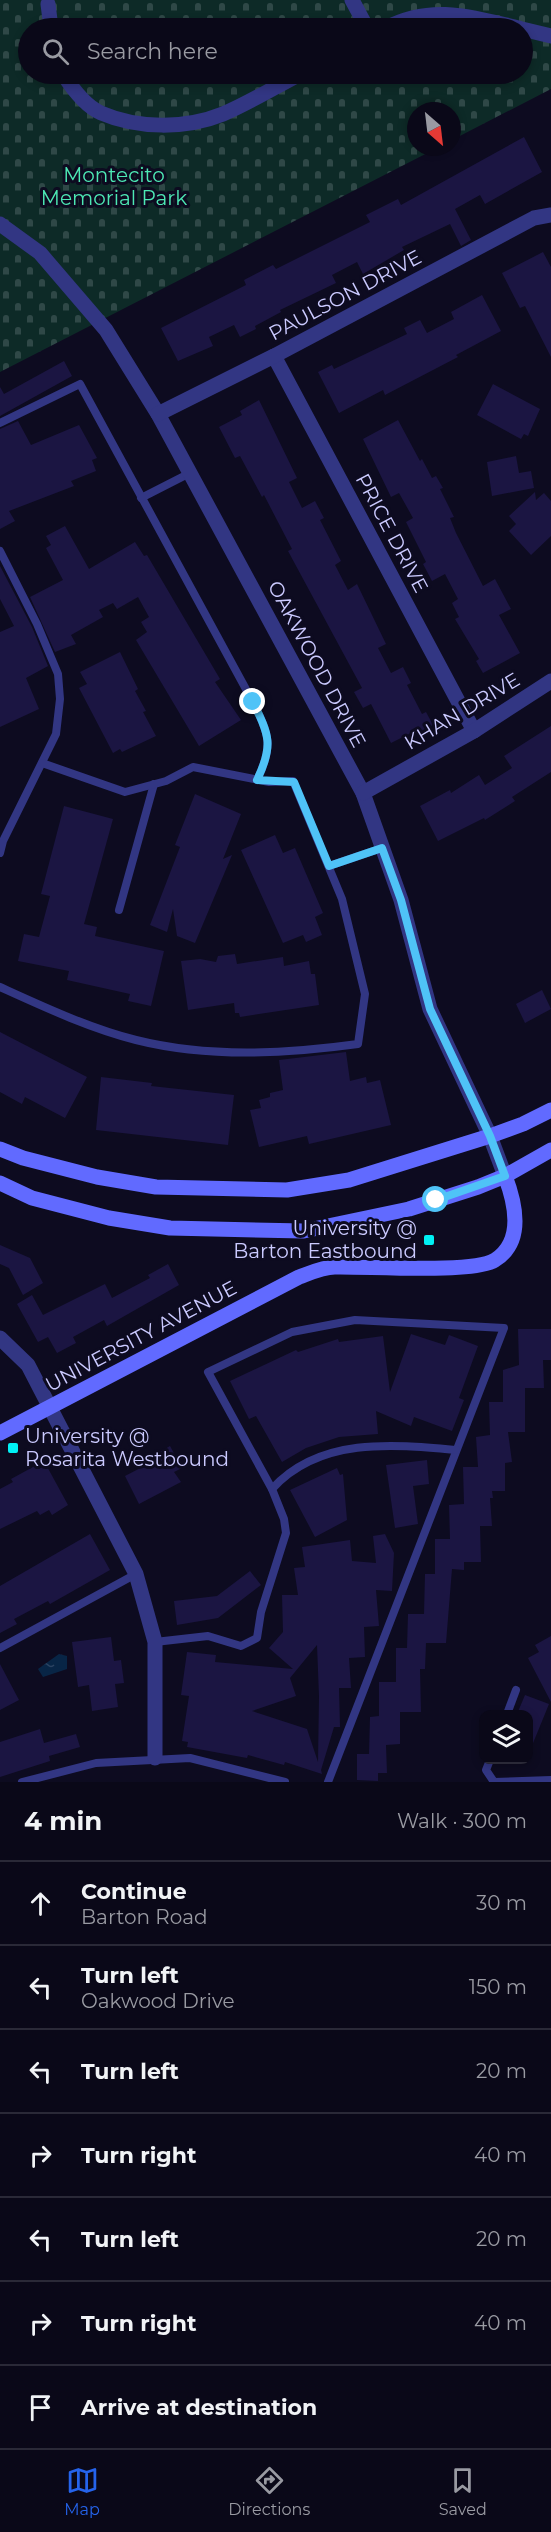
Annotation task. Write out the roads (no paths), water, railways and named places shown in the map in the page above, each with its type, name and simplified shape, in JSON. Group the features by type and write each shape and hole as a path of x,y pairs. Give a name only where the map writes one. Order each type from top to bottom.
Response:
{"main road":[{"path":"0,1149 23,1158 97,1176 156,1186 287,1190 349,1180 490,1136 523,1124 551,1110"},
{"path":"0,1183 32,1198 109,1218 170,1228 304,1231 409,1209 505,1176 551,1150"},
{"name":"UNIVERSITY AVENUE","path":"0,1433 299,1277 332,1267 374,1269 478,1266 495,1260 509,1244 516,1224 512,1193 505,1176"}],"street":[{"path":"352,0 362,18"},
{"path":"48,4 50,18"},
{"path":"408,18 436,6 479,18"},
{"path":"533,32 551,36"},
{"path":"71,84 83,99 100,112 152,125 178,125 222,114 280,84"},
{"name":"PAULSON DRIVE","path":"158,414 274,356 534,218 551,215"},
{"name":"OAKWOOD DRIVE","path":"0,224 40,253 106,330 158,414 363,793 401,900 430,1009 490,1136 505,1176"},
{"name":"PRICE DRIVE","path":"274,356 474,731"},
{"name":"KHAN DRIVE","path":"363,793 474,731 551,681"},
{"path":"0,1338 28,1365 136,1574 155,1642 155,1758"}],"lane":[{"path":"0,423 80,384 253,702 268,734 266,762 257,780"},
{"path":"141,498 190,473"},
{"path":"0,551 37,624 58,674 60,699 56,734 3,841 0,853"},
{"path":"0,987 60,1013 136,1040 208,1051 286,1052 358,1044 365,994 342,899 294,782 257,780 193,767 154,784 125,792 42,763"},
{"path":"119,910 154,784"},
{"path":"329,866 382,848"},
{"path":"155,1642 208,1636 241,1646 257,1638 261,1612 286,1533 284,1519 272,1489 208,1372 292,1332 355,1320 504,1328 328,1782"},
{"path":"272,1489 286,1474 299,1465 318,1456 348,1448 380,1446 456,1450"},
{"path":"0,1648 136,1574"},
{"path":"508,1710 516,1690"},
{"path":"22,1782 96,1763 155,1758 190,1758 285,1782"},
{"path":"488,1764 486,1770 494,1782 551,1780"}],"water":[{"path":"59,1654 67,1656 67,1669 43,1677 38,1669"}],"place":[{"name":"University @ Barton Eastbound","path":"429,1240"},
{"name":"University @ Rosarita Westbound","path":"13,1448"}],"park label":[{"name":"Montecito Memorial Park","path":"114,186"}]}
